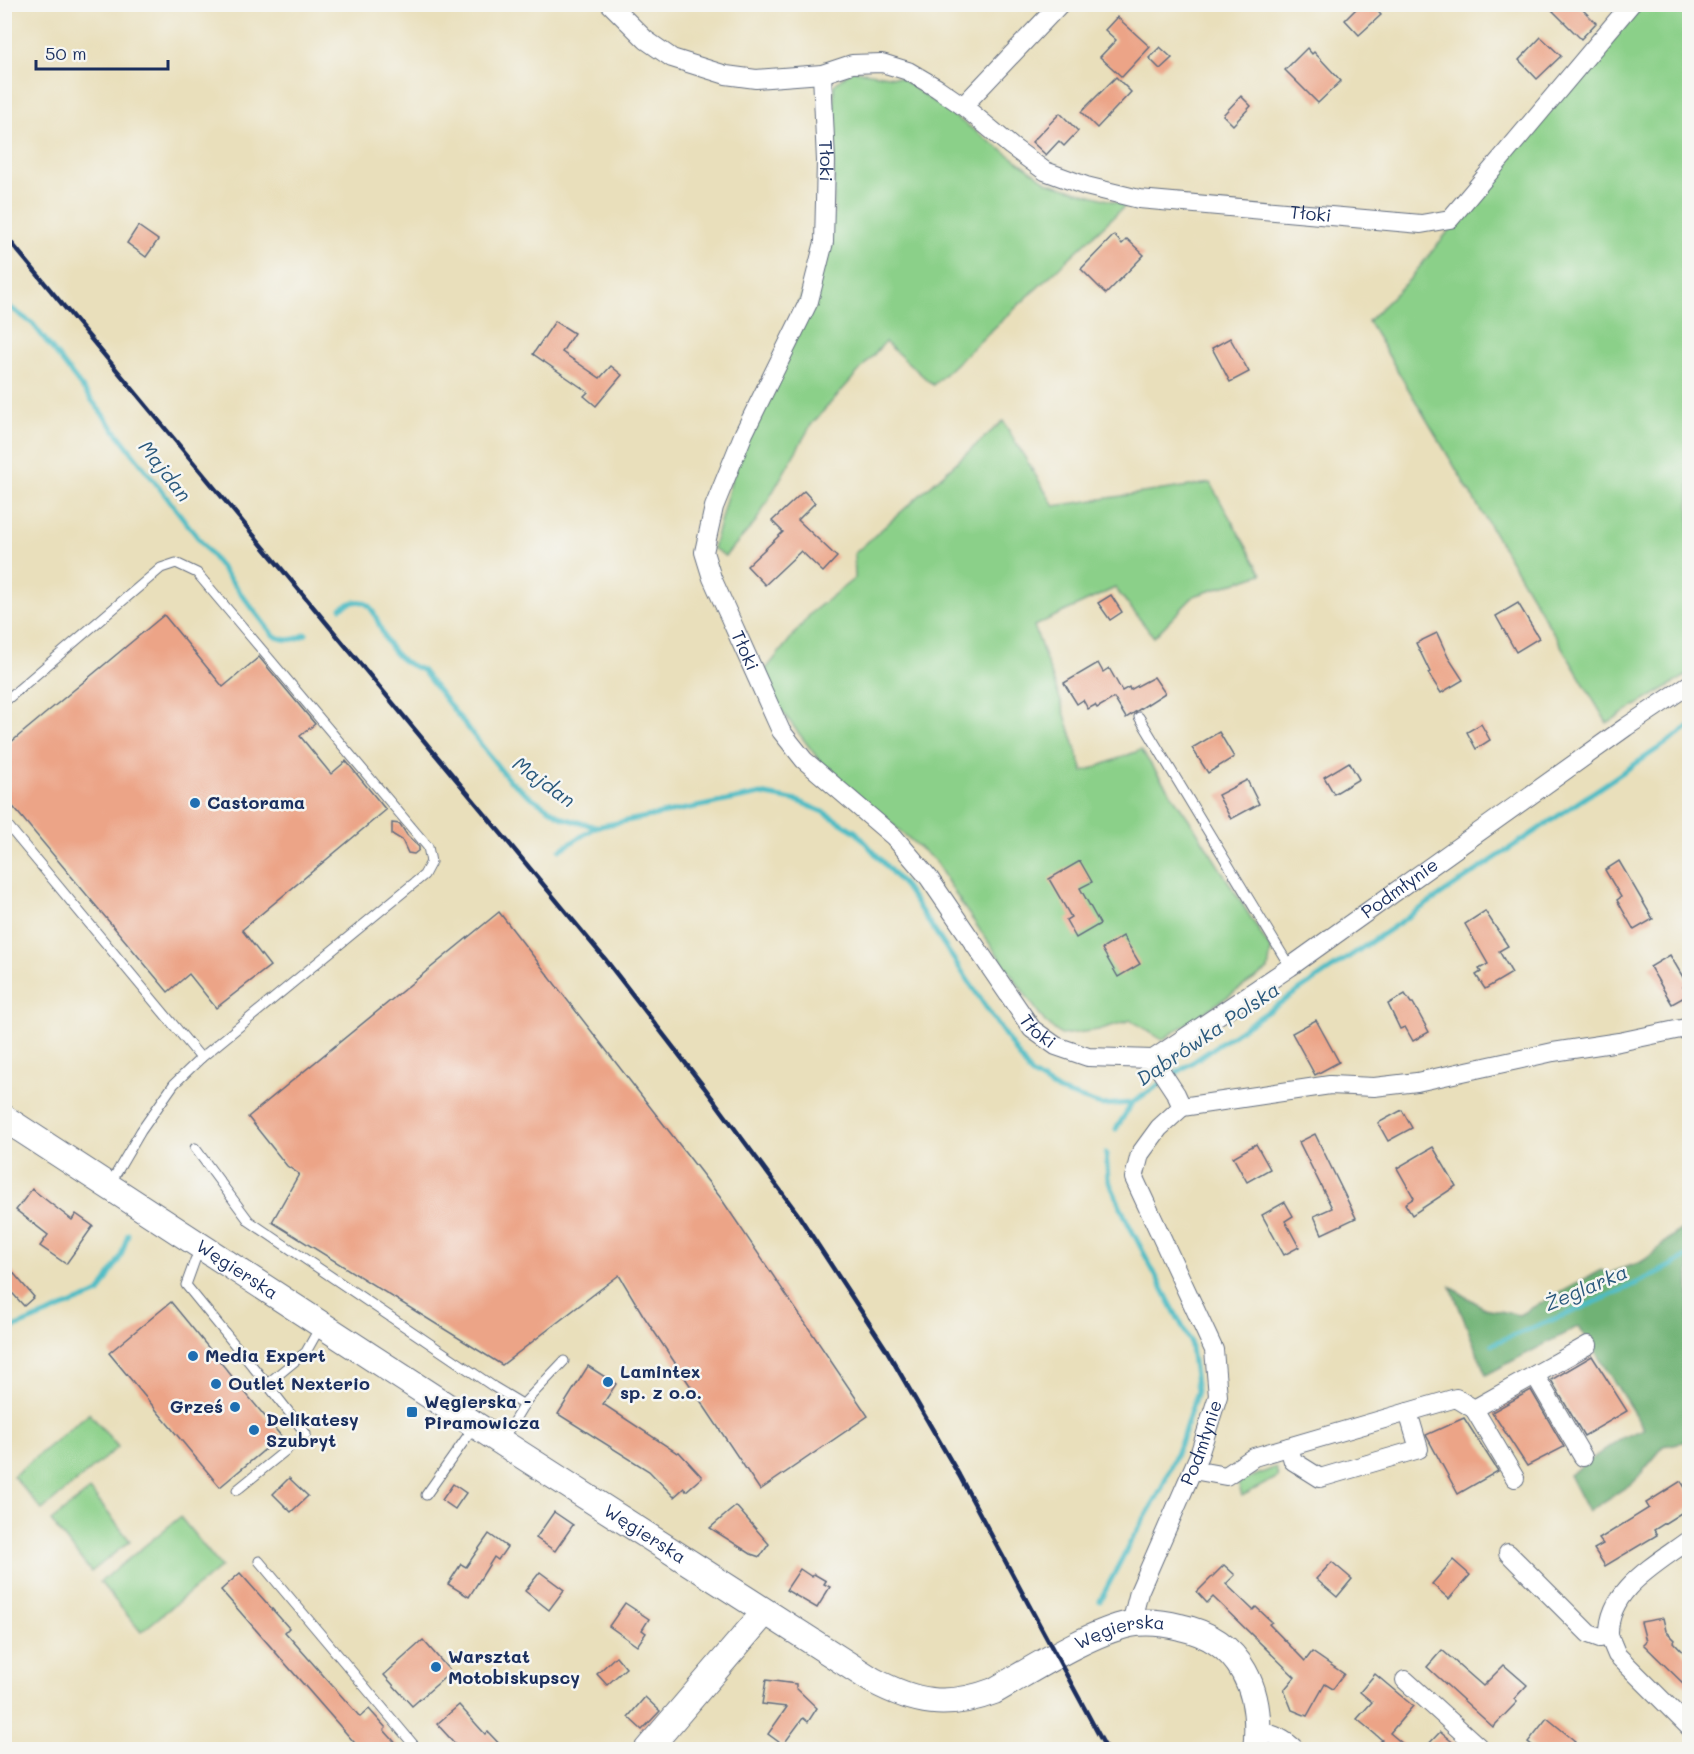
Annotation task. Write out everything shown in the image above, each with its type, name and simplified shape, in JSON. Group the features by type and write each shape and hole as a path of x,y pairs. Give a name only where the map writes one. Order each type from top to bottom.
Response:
{"main road":[{"name":"Węgierska","path":"4,1118 204,1246 501,1442 872,1680 896,1693 927,1701 952,1701 978,1697 994,1691 1089,1639 1131,1624 1168,1624 1188,1628 1209,1637 1234,1657 1246,1675 1254,1694 1258,1716 1257,1740"},
{"path":"647,1749 765,1612"}],"street":[{"name":"Tłoki","path":"610,4 646,40 672,58 726,75 756,79 822,74 852,64 882,63 908,71 963,106 1045,171 1086,186 1139,199 1421,224 1450,219 1631,4"},
{"path":"963,106 1060,4"},
{"name":"Tłoki","path":"822,74 826,161 824,242 810,302 744,433 714,507 704,552 712,578 781,731 804,760 894,837 929,878 1032,1029 1056,1046 1088,1057 1156,1064"},
{"name":"Podmłynie","path":"1156,1064 1689,684"},
{"path":"1156,1064 1179,1100 1330,1085 1374,1087 1417,1082 1553,1052 1619,1042 1689,1027"},
{"name":"Podmłynie","path":"1131,1624 1138,1592 1193,1470 1218,1396 1214,1350 1134,1178 1140,1154 1179,1100"},
{"path":"1474,1409 1588,1345"},
{"path":"1535,1375 1583,1457"},
{"path":"1193,1470 1226,1476 1254,1457 1456,1398 1474,1409 1515,1478"},
{"path":"1289,1447 1293,1461 1320,1478 1419,1449 1408,1412"},
{"path":"1689,1539 1624,1591 1614,1608 1609,1636 1617,1655 1689,1728"},
{"path":"1508,1553 1589,1634 1600,1638 1609,1636"},
{"path":"1405,1680 1482,1749"},
{"path":"1257,1740 1269,1733 1286,1740 1296,1749"}],"lane":[{"path":"4,702 161,568 176,563 197,573 428,847 431,862 424,875 201,1058 174,1084 141,1131 109,1185"},
{"path":"1139,717 1290,967"},
{"path":"4,821 201,1058"},
{"path":"195,1148 249,1221 524,1405"},
{"path":"204,1246 195,1260 186,1284 306,1434 237,1490"},
{"path":"267,1384 306,1352 321,1324"},
{"path":"501,1442 524,1405 564,1361"},
{"path":"426,1496 475,1425"},
{"path":"259,1561 418,1749"}],"green space":[{"path":"1636,5 1679,5 1690,22 1689,674 1607,723 1368,321 1409,280 1517,146"},
{"path":"852,70 900,78 1049,183 1126,205 933,385 885,342 811,425 755,523 725,556 713,548 736,463 834,214 834,85"},
{"path":"1003,421 1054,506 1210,483 1262,574 1194,596 1154,637 1115,588 1034,626 1083,772 1141,750 1193,825 1271,950 1268,970 1162,1040 1131,1020 1098,1030 1061,1035 1045,1022 963,906 935,861 822,764 782,711 762,674 812,612 855,578 854,554"},
{"path":"1689,1225 1689,1441 1664,1446 1634,1482 1588,1512 1569,1475 1620,1439 1644,1429 1579,1326 1486,1375 1451,1287 1484,1308 1519,1315 1601,1270 1610,1274 1641,1262"},
{"path":"89,1413 118,1447 42,1510 13,1476"},
{"path":"1276,1467 1278,1477 1242,1496 1238,1483"},
{"path":"90,1490 130,1541 91,1572 51,1521"},
{"path":"180,1517 221,1567 141,1632 100,1582"}],"building":[{"path":"1361,4 1371,4 1381,15 1359,35 1345,20"},
{"path":"1546,4 1577,4 1596,23 1581,39"},
{"path":"1117,17 1150,47 1122,77 1100,57 1116,40 1105,30"},
{"path":"1541,37 1561,56 1537,79 1519,60"},
{"path":"1160,47 1172,58 1160,69 1149,58"},
{"path":"1307,48 1312,54 1314,52 1341,81 1318,103 1285,70"},
{"path":"1116,77 1131,92 1097,128 1081,112"},
{"path":"1241,96 1251,106 1233,125 1223,115"},
{"path":"1060,113 1078,131 1064,146 1059,141 1046,155 1032,142"},
{"path":"138,226 158,240 146,257 127,243"},
{"path":"1114,235 1122,244 1127,239 1144,255 1106,294 1081,269"},
{"path":"555,321 574,333 562,352 600,378 611,366 622,375 596,406 584,396 588,392 533,354"},
{"path":"1230,338 1249,372 1230,382 1212,348"},
{"path":"804,491 815,503 798,520 837,557 823,572 801,551 765,585 747,566 783,532 772,521"},
{"path":"1111,595 1122,612 1110,620 1098,603"},
{"path":"1518,603 1539,638 1516,652 1496,616"},
{"name":"Castorama","path":"164,615 223,687 259,657 315,724 300,736 331,774 346,761 386,810 242,930 270,966 216,1008 189,974 168,992 4,796 4,748"},
{"path":"1437,633 1448,657 1463,680 1441,693 1428,673 1430,672 1416,643"},
{"path":"1098,663 1103,672 1109,668 1122,691 1129,687 1130,690 1154,677 1165,693 1126,718 1114,698 1097,708 1095,705 1088,709 1083,700 1077,704 1064,683"},
{"path":"1481,724 1490,740 1476,749 1467,732"},
{"path":"1219,732 1234,757 1208,773 1192,748"},
{"path":"1349,762 1359,779 1334,794 1324,777"},
{"path":"1247,780 1259,804 1231,819 1218,795"},
{"path":"392,823 400,824 419,850 414,854 408,853 402,840 392,834"},
{"path":"1080,861 1092,882 1080,888 1100,924 1076,938 1066,920 1071,917 1049,879"},
{"path":"1619,861 1653,919 1634,930 1617,900 1621,897 1605,870"},
{"path":"1485,911 1508,946 1499,951 1512,973 1485,989 1476,975 1481,972 1479,969 1488,964 1465,924"},
{"path":"499,912 720,1197 868,1416 760,1490 643,1315 619,1275 502,1365 272,1222 299,1174 287,1166 248,1117"},
{"path":"1123,936 1140,964 1118,977 1102,949"},
{"path":"1670,955 1687,984 1683,987 1688,995 1672,1004 1650,967"},
{"path":"1405,994 1413,1003 1429,1032 1413,1041 1405,1027 1400,1029 1388,1004"},
{"path":"1316,1020 1339,1062 1315,1075 1292,1033"},
{"path":"1402,1110 1412,1128 1388,1141 1378,1123"},
{"path":"1315,1134 1356,1218 1322,1234 1314,1216 1332,1208 1299,1142"},
{"path":"1256,1144 1270,1169 1247,1182 1233,1157"},
{"path":"1433,1147 1456,1186 1412,1215 1405,1204 1414,1198 1397,1168"},
{"path":"32,1189 72,1220 76,1214 93,1226 66,1264 40,1246 48,1235 16,1210"},
{"path":"1285,1202 1293,1216 1285,1221 1299,1247 1284,1255 1262,1215"},
{"path":"4,1262 34,1297 24,1306 4,1284"},
{"path":"171,1302 281,1436 220,1487 109,1353"},
{"path":"1592,1356 1627,1411 1584,1436 1551,1380"},
{"path":"588,1366 616,1384 603,1404 677,1453 679,1452 702,1477 686,1491 684,1488 674,1497 649,1471 558,1414"},
{"path":"1531,1390 1564,1447 1527,1466 1492,1412"},
{"path":"1464,1418 1498,1471 1458,1494 1426,1435"},
{"path":"289,1478 308,1496 291,1512 273,1494"},
{"path":"1681,1481 1689,1494 1689,1508 1654,1530 1657,1535 1605,1566 1594,1549 1603,1544 1599,1539 1649,1508 1646,1503"},
{"path":"453,1484 466,1493 455,1509 442,1500"},
{"path":"736,1506 769,1544 760,1557 751,1554 710,1528"},
{"path":"554,1512 573,1525 555,1551 536,1538"},
{"path":"489,1534 507,1547 498,1560 494,1557 469,1597 448,1584 461,1564 466,1567"},
{"path":"1453,1560 1470,1575 1449,1599 1432,1584"},
{"path":"1332,1562 1352,1579 1337,1597 1316,1579"},
{"path":"1224,1565 1235,1575 1226,1584 1253,1610 1256,1607 1272,1622 1269,1624 1305,1661 1312,1652 1344,1674 1333,1689 1325,1684 1307,1716 1292,1710 1284,1690 1295,1677 1213,1597 1207,1603 1197,1592"},
{"path":"800,1569 812,1577 814,1574 826,1581 824,1584 830,1587 817,1608 786,1590"},
{"path":"540,1572 564,1590 549,1610 525,1591"},
{"path":"240,1573 289,1628 285,1632 360,1717 369,1709 401,1749 360,1749 221,1590"},
{"path":"625,1603 649,1619 642,1630 646,1633 637,1646 609,1626"},
{"path":"1663,1618 1666,1631 1689,1658 1689,1689 1643,1644 1646,1641 1641,1622"},
{"path":"423,1640 451,1672 412,1706 384,1675"},
{"path":"1442,1650 1483,1686 1504,1665 1527,1685 1514,1699 1517,1702 1493,1727 1427,1667"},
{"path":"616,1656 626,1668 607,1685 597,1674"},
{"path":"1375,1674 1413,1706 1390,1733 1409,1749 1373,1749 1382,1740 1357,1719 1372,1702 1360,1692"},
{"path":"766,1680 796,1684 796,1688 817,1708 808,1722 803,1718 783,1745 768,1734 787,1707 762,1704"},
{"path":"645,1697 660,1711 642,1730 628,1717"},
{"path":"459,1705 485,1734 488,1732 504,1749 460,1749 437,1724"},
{"path":"1547,1718 1575,1741 1569,1749 1537,1749 1528,1742"},
{"path":"1440,1732 1461,1749 1424,1749"}],"waterway":[{"name":"Majdan","path":"4,306 7,305 33,324 273,635 290,640 306,634"},
{"name":"Majdan","path":"341,608 352,603 367,604 394,652 406,663 422,670 508,779 563,818 596,827"},
{"name":"Dąbrówka Polska","path":"560,850 596,827 761,794 798,801 825,813 856,832 905,887 1031,1074 1059,1091 1101,1105 1132,1103 1690,727"},
{"path":"1116,1129 1132,1103"},
{"path":"1100,1601 1161,1490 1182,1439 1197,1391 1190,1341 1127,1221 1108,1179 1106,1153"},
{"name":"Dąbrówka Polska","path":"4,1341 13,1328 99,1293 121,1256 128,1234"},
{"name":"Żeglarka","path":"1492,1344 1617,1292 1690,1255"}],"railway":[{"path":"4,234 605,959 797,1213 886,1349 959,1475 1107,1750"}],"place":[{"name":"Castorama","path":"195,803"},
{"name":"Media Expert","path":"193,1356"},
{"name":"Lamintex sp. z o.o.","path":"608,1382"},
{"name":"Outlet Nexterio","path":"216,1384"},
{"name":"Grześ","path":"235,1407"},
{"name":"Węgierska - Piramowicza","path":"412,1412"},
{"name":"Delikatesy Szubryt","path":"254,1430"},
{"name":"Warsztat Motobiskupscy","path":"436,1667"}]}
